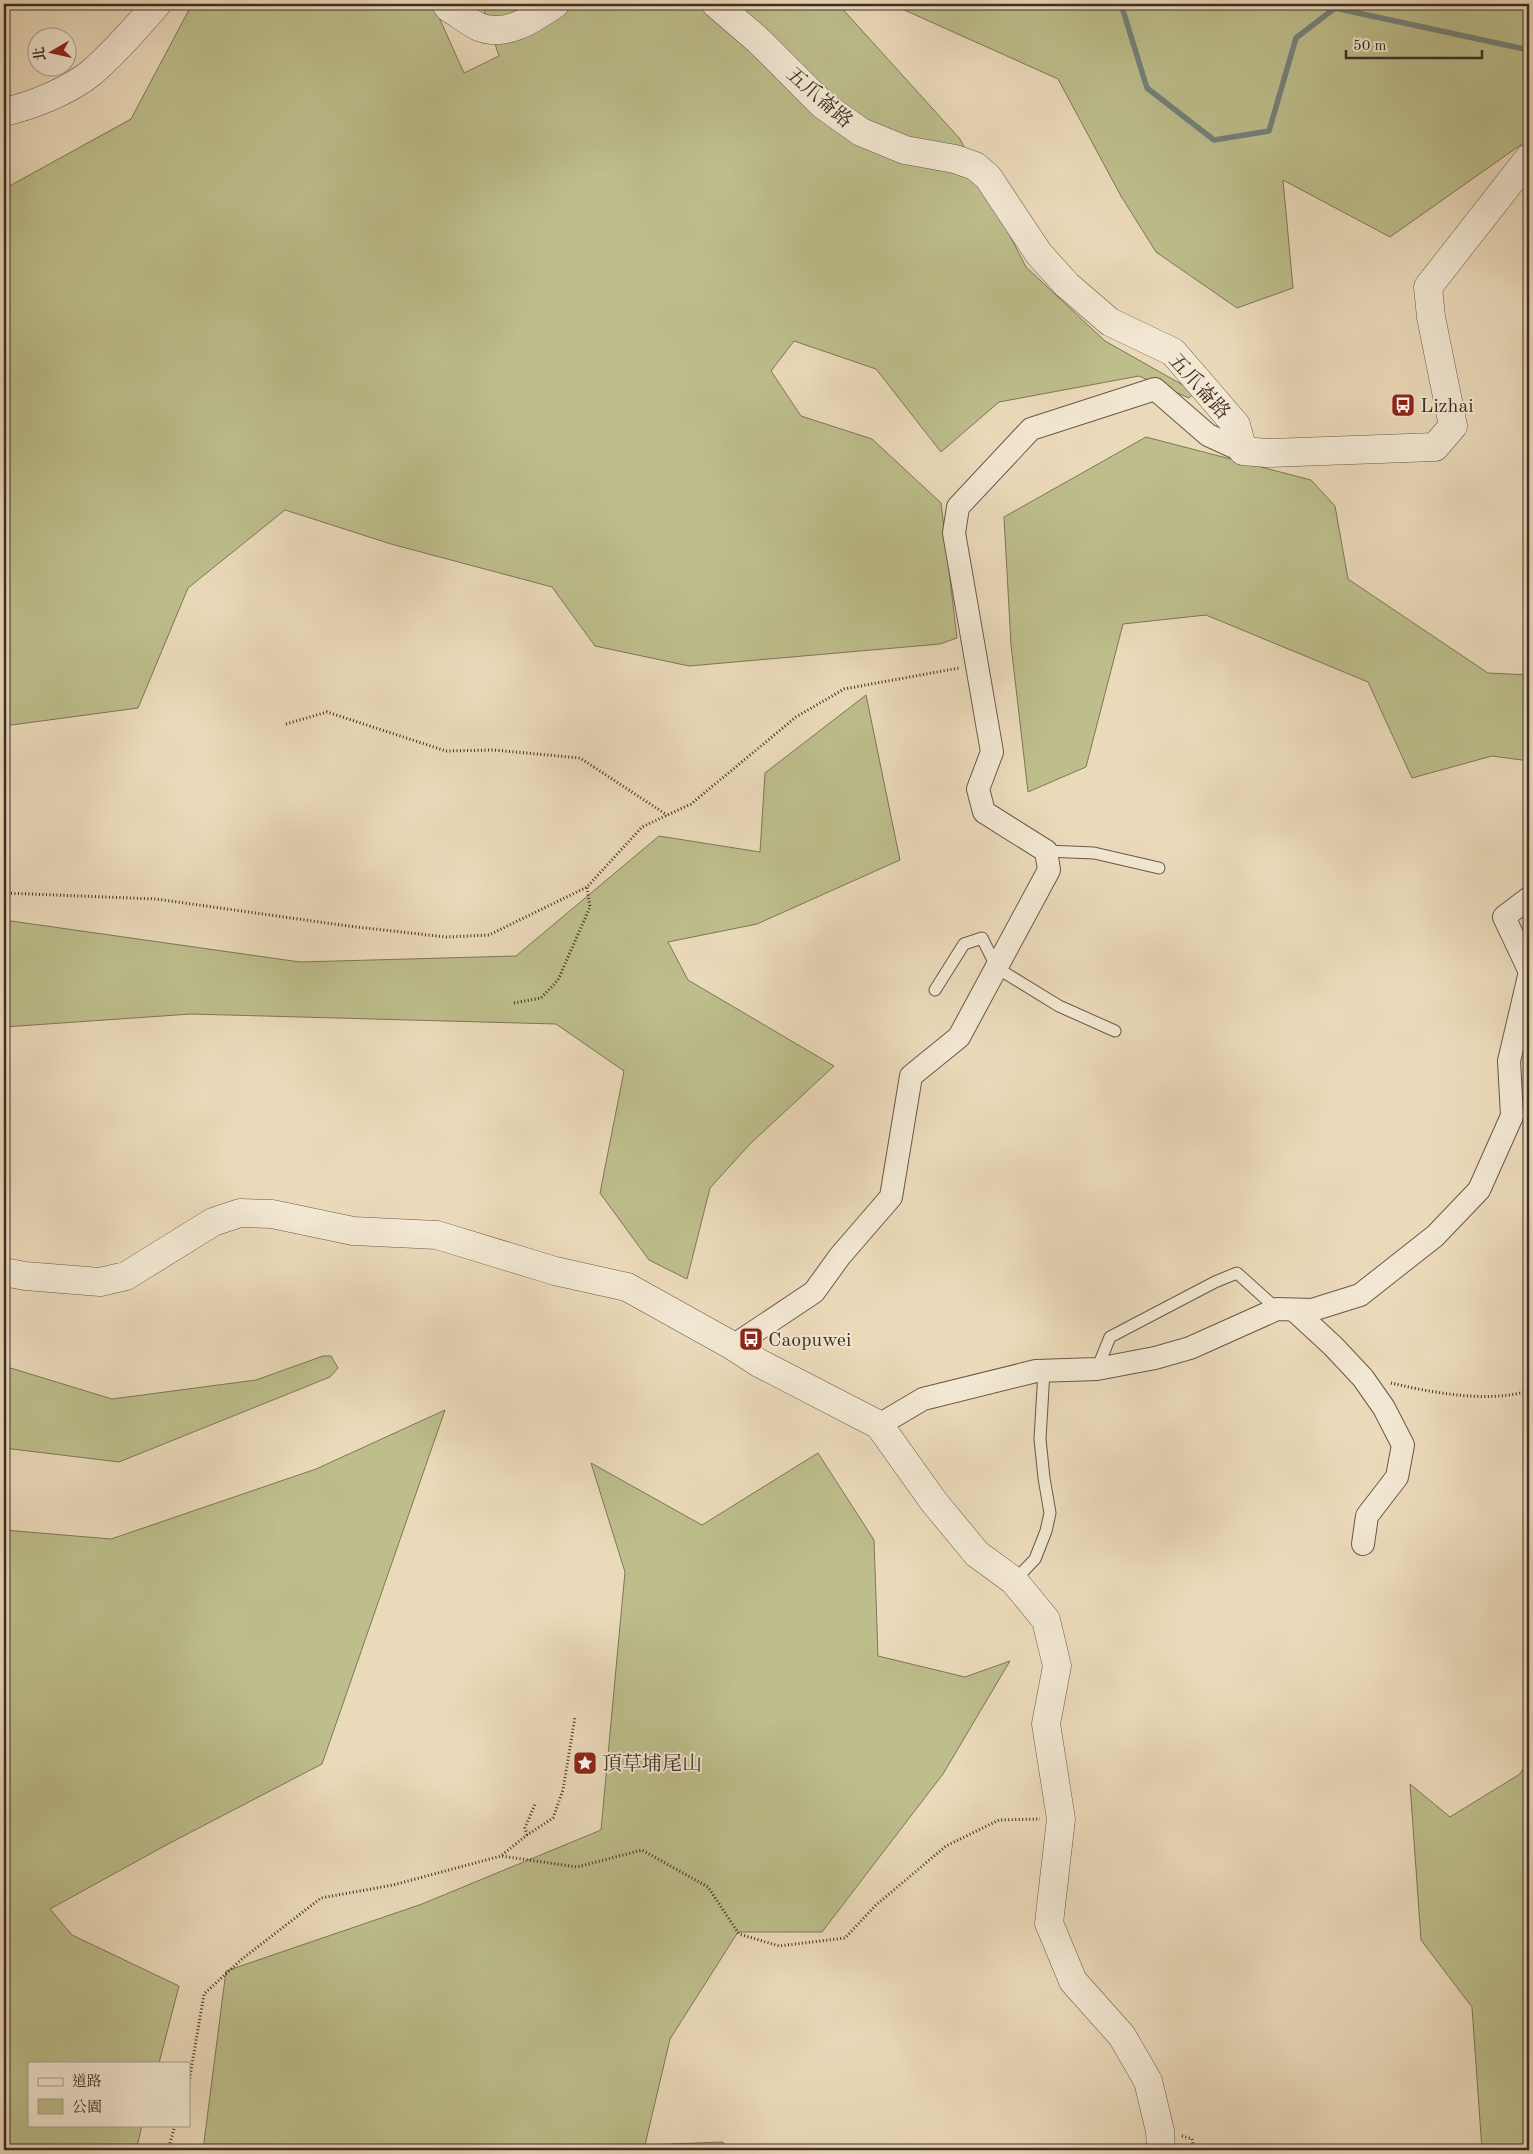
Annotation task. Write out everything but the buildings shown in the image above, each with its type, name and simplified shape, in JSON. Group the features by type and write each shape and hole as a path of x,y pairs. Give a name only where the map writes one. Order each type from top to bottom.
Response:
{"street":[{"path":"4,112 50,97 89,74 120,45 157,4"},
{"path":"446,4 449,8 480,27 500,30 528,22 555,4"},
{"name":"五爪崙路","path":"716,4 759,41 823,105 861,132 905,150 955,159 975,166 988,177 1039,254 1067,285 1110,322 1173,352 1236,425 1244,451"},
{"path":"734,1346 814,1292 840,1256 891,1197 911,1076 959,1037 1050,870 1046,851 984,812 978,789 992,752 954,533 958,507 1030,429 1155,389 1208,435 1244,451 1267,453 1435,447 1453,426 1431,317 1428,287 1529,158"},
{"path":"1529,898 1504,917 1529,970"},
{"path":"879,1425 923,1400 1036,1371 1097,1369 1154,1358 1190,1348 1285,1309 1312,1310 1360,1295 1435,1236 1478,1190 1512,1116 1509,1061 1529,976"},
{"path":"4,1272 25,1276 100,1282 126,1276 213,1222 240,1213 272,1214 353,1231 437,1236 555,1271 627,1287 734,1346 759,1363 879,1425 934,1502 977,1554 1014,1581 1046,1620 1057,1666 1046,1724 1061,1819 1049,1923 1072,1981 1122,2036 1148,2081 1160,2131 1161,2150"},
{"path":"1285,1309 1333,1346 1363,1378 1384,1408 1403,1445 1397,1478 1367,1516 1363,1544"}],"lane":[{"path":"1046,851 1094,853 1159,868"},
{"path":"935,990 964,944 982,938 997,968 1059,1006 1115,1031"},
{"path":"1097,1369 1110,1337 1215,1282 1237,1273 1285,1309"},
{"path":"1014,1581 1035,1558 1046,1531 1050,1513 1040,1439 1044,1371"}],"path":[{"path":"4,893 156,899 446,937 489,935 587,887 642,827 691,804 796,717 844,689 977,665"},
{"path":"286,724 327,712 446,751 494,750 580,758 668,815"},
{"path":"514,1004 541,998 558,980 590,907 587,887"},
{"path":"1363,1378 1432,1391 1484,1396 1520,1394 1529,1391"},
{"path":"501,1856 527,1835 553,1818 562,1790 575,1716"},
{"path":"527,1835 524,1828 535,1804"},
{"path":"190,2076 204,1994 242,1959 321,1898 393,1885 501,1856 577,1867 642,1850 708,1887 739,1934 779,1946 845,1938 876,1905 946,1846 999,1820 1061,1819"},
{"path":"168,2150 175,2126"}],"green space":[{"path":"192,4 433,4 464,73 499,56 482,4 838,4 960,139 1026,267 1105,341 1190,389 1192,395 1189,398 1139,376 999,402 941,452 876,369 794,341 771,371 801,416 872,439 941,503 957,638 940,644 689,666 595,646 552,587 391,544 285,510 188,588 138,708 4,726 4,189 131,119"},
{"path":"891,4 1529,4 1529,139 1390,237 1283,180 1293,288 1237,308 1156,252 1121,196 1058,79"},
{"path":"1146,437 1311,480 1335,506 1348,579 1488,673 1529,675 1529,761 1492,756 1412,778 1368,682 1206,615 1123,624 1086,767 1028,792 1011,645 1004,517"},
{"path":"866,695 900,860 757,924 668,942 688,980 834,1066 750,1144 710,1188 687,1279 649,1260 600,1193 624,1071 556,1024 191,1014 4,1027 4,920 300,962 516,956 659,836 760,852 765,773"},
{"path":"323,1356 331,1356 338,1368 330,1377 119,1462 4,1448 4,1366 112,1399 256,1380"},
{"path":"445,1410 322,1764 168,1844 50,1909 72,1935 179,1986 159,2062 28,2062 28,2126 142,2126 137,2147 133,2150 4,2150 4,1530 111,1539 316,1469"},
{"path":"818,1453 874,1540 878,1656 965,1677 1010,1661 943,1774 822,1932 738,1932 670,2039 645,2145 723,2142 726,2150 203,2150 226,1971 422,1904 601,1830 625,1572 591,1463 702,1525"},
{"path":"1529,1759 1529,2150 1482,2150 1472,2007 1421,1940 1410,1784 1450,1817 1520,1774"}],"waterway":[{"path":"1121,4 1147,88 1214,140 1269,131 1296,38 1335,8 1529,50"}],"place":[{"name":"Lizhai","path":"1403,405"},
{"name":"Caopuwei","path":"751,1339"},
{"name":"頂草埔尾山","path":"585,1763"}]}
